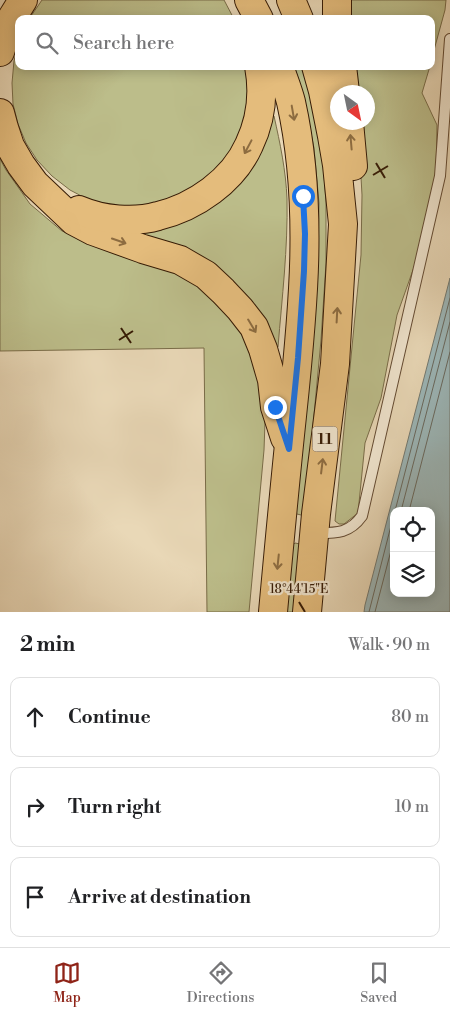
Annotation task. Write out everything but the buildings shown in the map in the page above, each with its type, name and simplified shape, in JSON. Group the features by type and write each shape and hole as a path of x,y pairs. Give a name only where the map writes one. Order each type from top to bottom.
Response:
{"main road":[{"path":"0,52 10,20 23,0"},
{"path":"239,0 244,15"},
{"path":"249,0 257,15"},
{"path":"291,0 297,15"},
{"path":"337,0 337,15"},
{"path":"50,197 86,213 111,219 157,217 180,209 200,199 220,185 235,168 249,147 261,104 262,80 260,70"},
{"name":"11","path":"273,612 298,358 305,234 299,146 291,101 280,70"},
{"name":"11","path":"307,612 314,532 335,364 343,224 337,165 317,70"},
{"path":"342,70 344,85"},
{"path":"0,113 10,146 21,165 36,184 74,221 93,231 180,260 206,275 240,308 254,327 263,349 272,380 275,407 289,449"},
{"path":"343,224 355,184 350,130"}],"lane":[{"path":"314,532 337,533 356,524 362,516 440,176 450,40"}],"green space":[{"path":"42,0 224,0 232,15 32,15"},
{"path":"348,0 446,0 435,46 435,15 348,15"},
{"path":"15,57 15,70 252,70 253,82 240,144 195,193 132,209 89,200 70,190 52,176 37,160 26,143 18,124 13,104"},
{"path":"295,70 305,70 322,146 326,203 326,263 321,340 305,511 301,515 294,511 318,261 319,203 314,148 304,99"},
{"path":"352,70 429,70 422,93 437,125 436,176 419,253 397,315 381,398 365,443 358,513 344,524 339,524 335,521 361,255 362,195 358,130 375,130 375,85 354,85"},
{"path":"270,115 274,116 284,168 287,199 286,254 278,347 275,347 157,241 128,229 168,224"},
{"path":"0,159 30,204 62,231 113,251 174,270 199,283 239,324 266,394 264,450 249,612 207,612 204,348 0,351"},
{"path":"295,543 300,544 295,612 285,612 293,545"}],"water":[{"path":"450,278 450,612 364,612 390,509 390,597 435,597 435,507 390,507"}],"route":[{"path":"275,407 289,449 304,271 303,196"}]}
